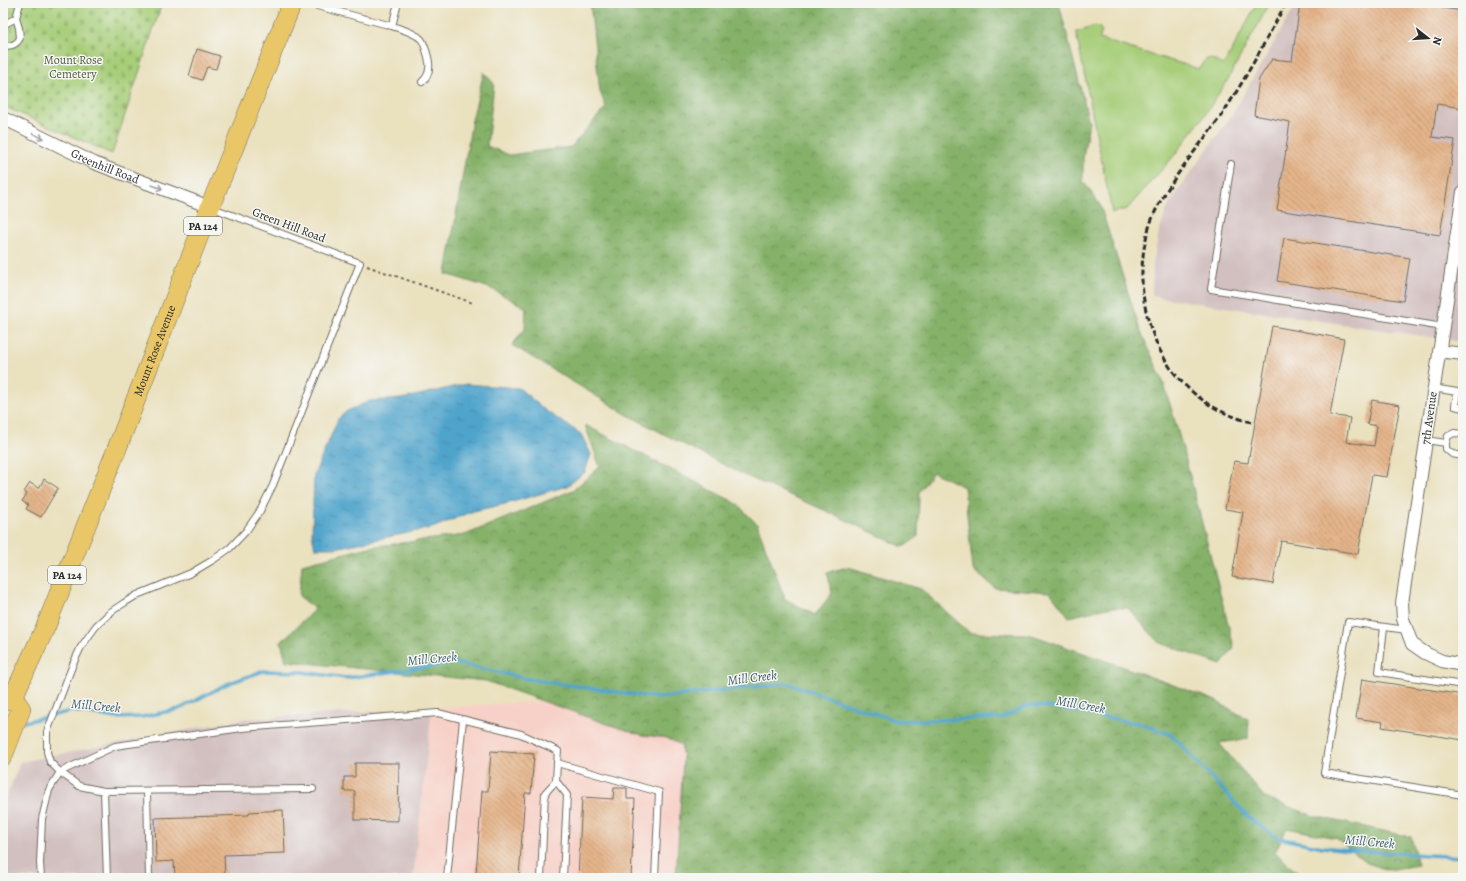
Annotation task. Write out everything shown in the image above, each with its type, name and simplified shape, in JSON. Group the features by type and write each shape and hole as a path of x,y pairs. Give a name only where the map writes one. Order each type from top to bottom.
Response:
{"main road":[{"name":"Mount Rose Avenue","path":"6,750 10,700 46,626 119,444 210,207 292,3"}],"street":[{"name":"Greenhill Road","path":"3,118 94,163 210,207"},
{"name":"7th Avenue","path":"1463,192 1460,226 1439,350 1402,603 1403,619 1412,644 1442,661 1463,665"},
{"path":"1439,350 1463,354"}],"lane":[{"path":"3,54 4,45 14,45 20,38 20,28 16,18 20,3"},
{"path":"306,3 392,26 408,31 420,38 429,60 428,74 422,82"},
{"path":"392,26 398,3"},
{"path":"3,25 16,18"},
{"path":"1231,164 1211,289 1443,327"},
{"name":"Green Hill Road","path":"210,207 360,263"},
{"path":"313,789 104,791 79,786 60,772 50,762 47,752 47,732 73,664 81,647 96,626 112,611 137,596 190,573 213,560 230,548 246,531 260,511 273,484 360,263"},
{"path":"1434,388 1457,392 1455,406 1463,408"},
{"path":"1463,434 1454,433 1448,436 1446,443 1446,449 1452,454 1463,456"},
{"path":"1426,440 1446,443"},
{"path":"1407,630 1348,622 1324,773 1463,795"},
{"path":"1384,627 1378,672 1463,685"},
{"path":"41,878 40,863 42,819 50,790 60,772 115,746 242,728 438,713 521,734 558,751 556,781 545,793 541,878"},
{"path":"446,878 463,720"},
{"path":"557,763 659,792 655,878"},
{"path":"556,781 567,795 563,878"},
{"path":"104,791 107,878"},
{"path":"147,791 149,878"}],"path":[{"path":"360,263 473,303"}],"shaded area":[{"path":"1297,3 1444,3 1463,6 1463,342 1152,296 1153,265 1159,231 1170,202 1231,116"},
{"path":"703,692 685,878 413,878 432,708"},
{"path":"432,708 413,878 3,878 3,805 20,762 244,719"}],"green space":[{"name":"Mount Rose Cemetery","path":"3,3 162,3 112,154 3,106"},
{"path":"590,3 1059,3 1089,122 1083,158 1083,181 1100,205 1139,327 1164,384 1183,449 1234,647 1221,665 1158,642 1128,608 1107,608 1069,617 1050,592 995,588 973,570 964,487 933,472 919,492 918,537 903,547 744,475 679,442 626,414 512,345 525,329 526,308 490,288 446,274 472,120 484,72 494,84 487,146 509,155 571,147 606,107 600,92"},
{"path":"1257,3 1270,3 1227,81 1204,116 1173,157 1127,209 1112,213 1076,32 1096,26 1102,31 1099,39 1199,69 1207,59 1212,59 1224,65"},
{"path":"585,425 736,503 757,524 785,599 815,615 832,593 827,572 848,567 921,589 970,633 1029,634 1214,700 1249,720 1248,739 1219,743 1265,798 1314,816 1411,837 1418,865 1388,870 1367,863 1336,838 1287,828 1275,852 1303,878 676,878 683,760 681,745 667,738 642,735 610,725 486,681 286,661 281,642 315,609 299,596 302,564 369,547 465,535 573,490 600,467"}],"water":[{"path":"466,384 519,388 546,411 581,434 591,454 585,472 567,486 509,503 474,511 432,528 335,548 315,548 312,534 314,475 338,419 347,411 370,401 401,399"}],"building":[{"path":"1300,3 1410,3 1463,11 1463,108 1437,104 1432,137 1455,140 1440,235 1277,210 1290,122 1254,115 1259,79 1272,59 1292,61"},
{"path":"197,49 220,56 216,69 207,67 202,80 189,76"},
{"path":"1284,238 1410,258 1403,301 1277,281"},
{"path":"1272,326 1344,339 1330,415 1350,418 1346,442 1374,446 1377,426 1367,424 1372,400 1400,405 1387,477 1372,475 1358,554 1281,541 1273,584 1232,577 1243,512 1225,509 1234,461 1248,463"},
{"path":"44,479 58,488 41,517 26,509 28,505 22,501 27,494 24,492 30,483 39,488"},
{"path":"1362,679 1463,695 1463,740 1382,727 1383,722 1356,718"},
{"path":"491,751 534,754 531,793 525,793 519,878 484,878 484,875 476,874 482,791 488,791"},
{"path":"355,763 399,763 398,821 355,820 355,791 344,791 344,777 355,777"},
{"path":"614,788 627,788 627,799 635,799 631,878 578,878 582,797 613,799"},
{"path":"283,810 285,853 224,855 225,878 175,878 174,861 156,862 155,818 249,815 249,812"}],"waterway":[{"name":"Mill Creek","path":"24,722 72,711 116,718 142,717 179,709 227,684 263,671 302,672 346,678 455,663 534,680 658,698 787,683 897,721 1002,718 1030,705 1064,709 1141,724 1172,735 1249,818 1278,838 1323,847 1358,851 1463,857"}],"railway":[{"path":"1252,422 1225,413 1212,406 1189,389 1170,368 1154,338 1148,319 1142,279 1143,259 1146,239 1160,202 1174,179 1223,113 1256,59 1286,3"}]}
